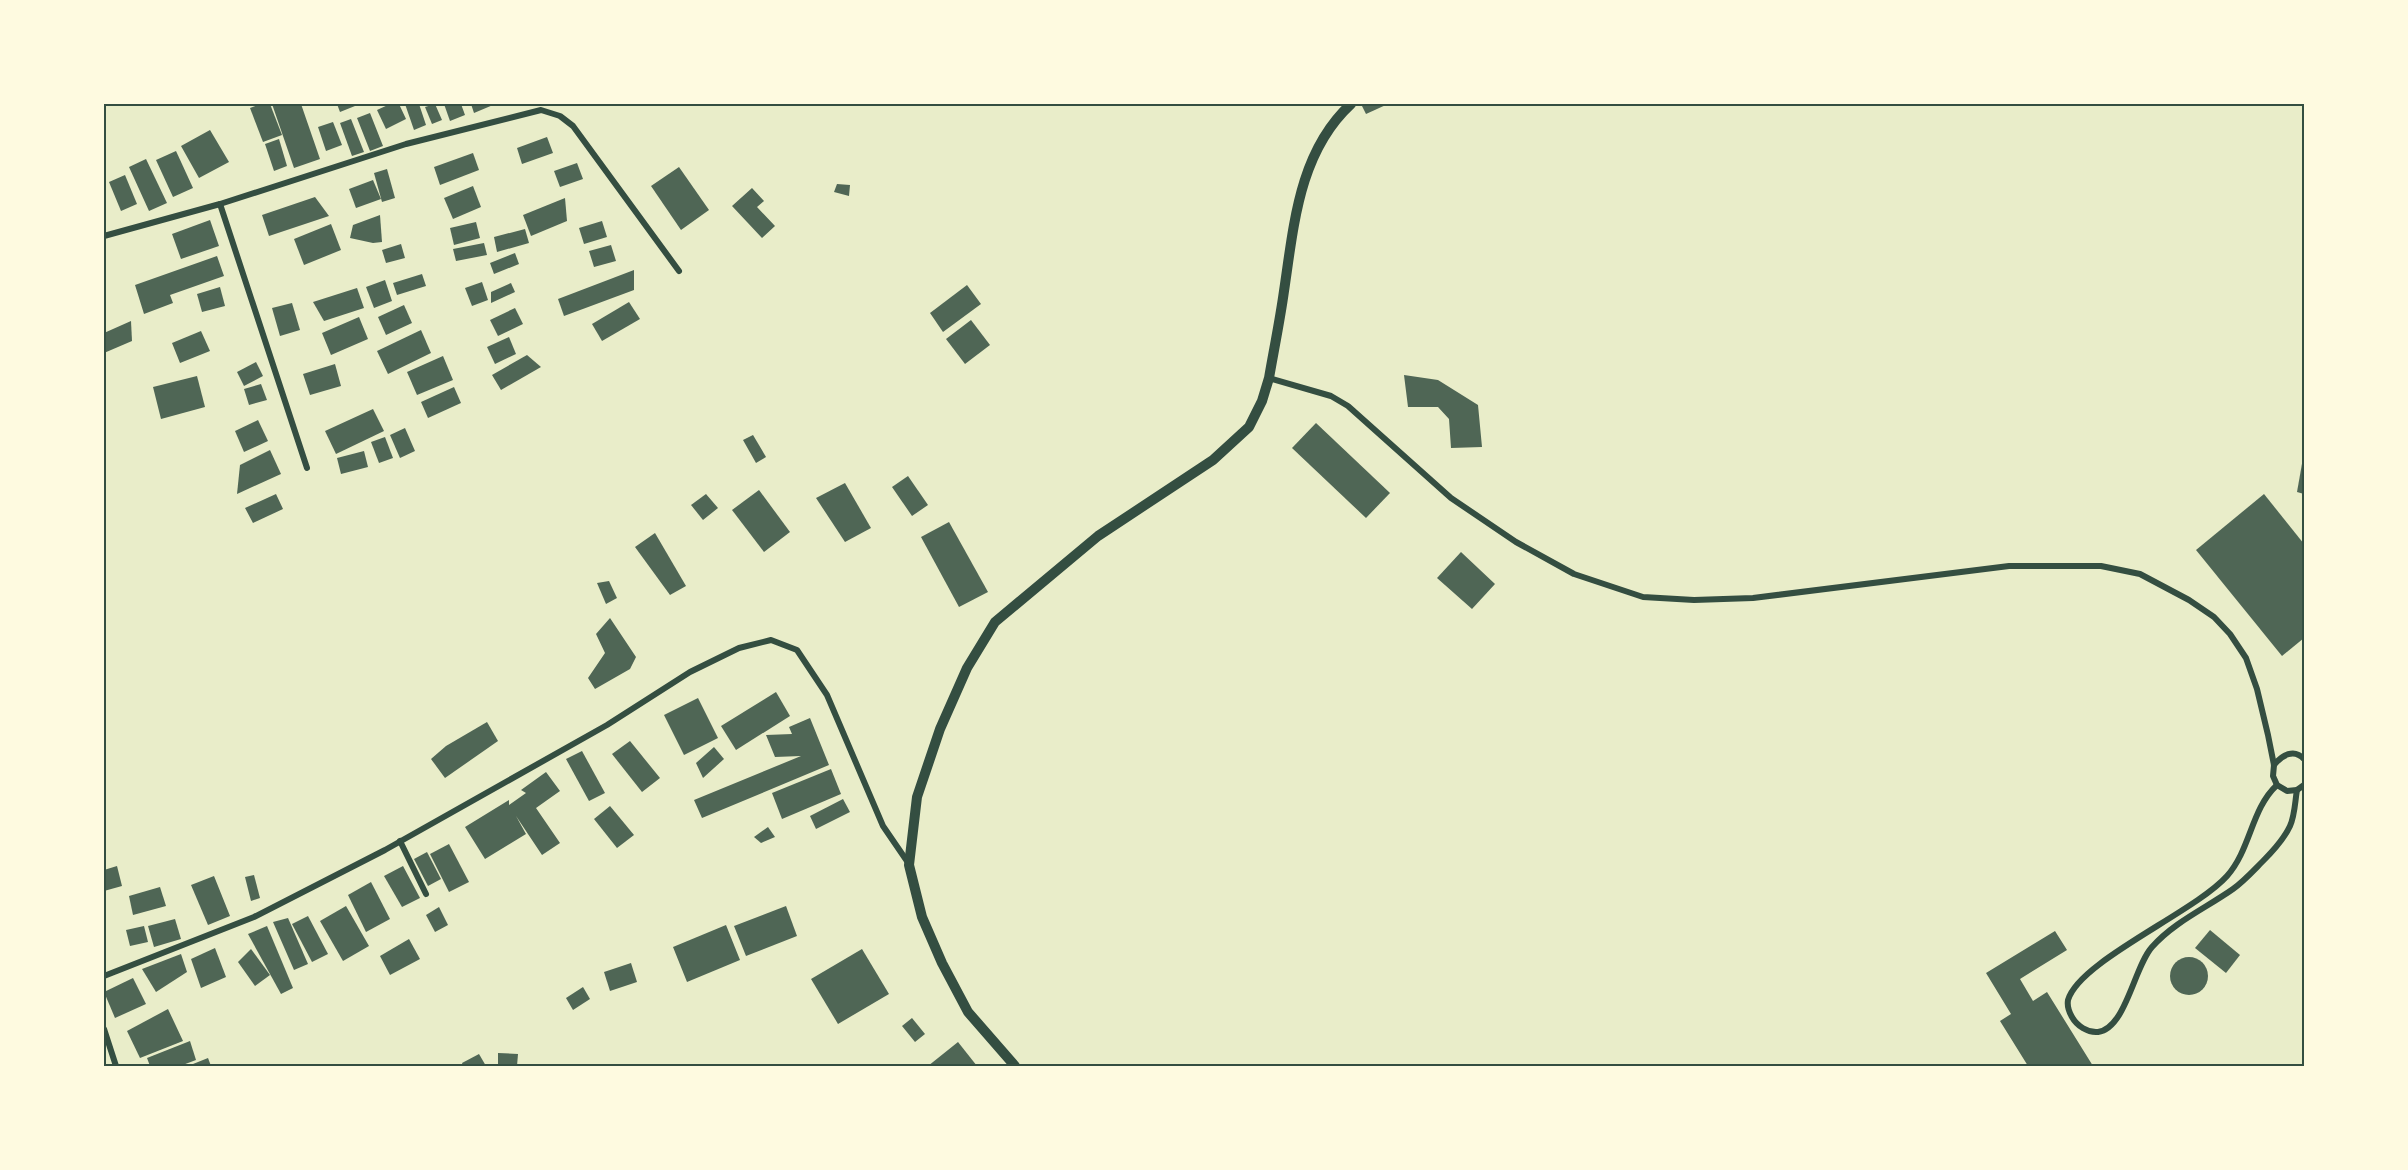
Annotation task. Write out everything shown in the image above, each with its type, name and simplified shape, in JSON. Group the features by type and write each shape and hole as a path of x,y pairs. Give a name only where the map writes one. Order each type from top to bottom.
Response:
{"street":[{"path":"909,865 917,797 940,729 967,668 995,622 1098,536 1213,460 1249,427 1262,401 1269,378 1294,219 1305,178 1327,130 1351,104"},
{"path":"104,236 220,204 406,144 541,110 560,116 573,126 679,271"},
{"path":"220,204 307,468"},
{"path":"1269,378 1331,396 1348,406 1451,498 1536,554 1574,574 1643,597 1694,600 1754,598 2009,566 2101,566 2140,574 2189,600 2214,617 2230,634 2246,658 2257,688 2274,765 2272,776 2277,785 2287,791 2297,790 2304,785"},
{"path":"104,976 254,916 400,841 607,725 690,672 739,648 771,640 797,650 827,695 883,826 909,865 922,917 942,963 968,1012 1015,1066"},
{"path":"2274,765 2280,757 2290,753 2304,759"},
{"path":"2277,785 2264,802 2242,854 2227,876 2204,897 2112,954 2077,986 2067,1002 2068,1011 2075,1023 2097,1032 2113,1024 2125,1003 2142,959 2153,946 2179,923 2244,880 2282,839 2291,824 2297,790"},
{"path":"400,841 426,894"},
{"path":"104,1029 116,1066"}],"building":[{"path":"270,104 282,135 263,142 250,108"},
{"path":"272,104 301,104 320,159 294,168"},
{"path":"337,104 360,104 340,112"},
{"path":"390,104 399,104 406,119 386,129 377,110"},
{"path":"405,104 419,104 426,125 414,130"},
{"path":"435,104 442,120 432,124 425,107"},
{"path":"444,104 461,104 465,115 450,121"},
{"path":"471,104 492,104 493,105 474,113"},
{"path":"1361,104 1388,104 1366,114"},
{"path":"370,113 383,146 370,151 357,118"},
{"path":"351,119 364,152 352,156 340,123"},
{"path":"333,122 342,145 326,151 318,127"},
{"path":"210,130 229,162 199,178 181,146"},
{"path":"547,137 553,153 522,164 517,148"},
{"path":"279,139 287,166 274,171 265,144"},
{"path":"176,151 193,188 173,197 156,160"},
{"path":"473,153 479,170 440,185 434,167"},
{"path":"146,159 167,203 149,211 129,167"},
{"path":"577,163 583,179 560,187 554,171"},
{"path":"679,167 709,210 681,230 651,186"},
{"path":"387,169 395,198 382,202 374,173"},
{"path":"125,175 137,204 121,211 109,182"},
{"path":"373,180 381,199 356,208 349,189"},
{"path":"837,184 850,185 849,196 834,192"},
{"path":"473,186 481,207 453,219 444,198"},
{"path":"752,188 764,201 757,207 775,226 762,238 732,206"},
{"path":"315,197 329,216 269,236 262,215"},
{"path":"565,198 567,221 531,236 523,215"},
{"path":"380,215 382,242 373,243 350,238 353,225"},
{"path":"210,220 219,246 181,259 172,234"},
{"path":"602,221 607,237 584,244 579,228"},
{"path":"476,222 480,238 454,245 450,228"},
{"path":"331,224 341,250 304,265 294,239"},
{"path":"525,229 529,243 497,252 494,237"},
{"path":"484,243 487,255 456,261 453,249"},
{"path":"401,244 405,258 386,263 382,250"},
{"path":"611,245 616,261 594,267 589,251"},
{"path":"515,253 519,264 494,274 490,263"},
{"path":"217,256 224,276 170,295 173,303 144,314 135,285"},
{"path":"634,270 634,290 564,316 558,299"},
{"path":"422,274 426,286 397,295 393,283"},
{"path":"385,280 392,301 374,308 366,287"},
{"path":"482,282 488,300 472,306 465,288"},
{"path":"511,283 515,292 491,303 491,292"},
{"path":"967,285 981,304 943,332 930,313"},
{"path":"220,287 225,306 202,312 197,294"},
{"path":"357,288 364,308 324,321 313,302"},
{"path":"629,302 640,319 602,341 592,324"},
{"path":"292,303 300,330 280,336 272,308"},
{"path":"404,305 412,323 386,335 378,317"},
{"path":"515,308 523,324 498,336 490,320"},
{"path":"359,317 368,339 331,355 322,333"},
{"path":"971,320 990,345 965,364 946,339"},
{"path":"131,321 132,341 104,353 104,333"},
{"path":"421,330 431,353 388,374 377,351"},
{"path":"201,331 210,351 180,363 172,343"},
{"path":"509,337 516,354 495,364 487,347"},
{"path":"527,355 541,367 501,390 492,375"},
{"path":"443,356 453,380 417,395 407,372"},
{"path":"256,362 263,376 244,386 237,372"},
{"path":"335,364 341,386 310,395 303,374"},
{"path":"1404,375 1438,380 1478,405 1482,447 1451,448 1449,419 1438,407 1408,407"},
{"path":"197,376 205,407 161,419 153,387"},
{"path":"261,384 267,400 249,405 244,389"},
{"path":"454,387 461,403 428,418 421,402"},
{"path":"373,409 384,431 336,454 325,431"},
{"path":"258,420 268,441 244,452 235,431"},
{"path":"1316,423 1390,493 1366,518 1292,448"},
{"path":"405,428 415,451 400,458 390,435"},
{"path":"753,435 766,457 756,463 743,440"},
{"path":"385,437 393,458 379,463 371,442"},
{"path":"270,450 281,474 237,494 240,465"},
{"path":"364,451 368,467 341,474 337,458"},
{"path":"2304,458 2304,494 2297,492"},
{"path":"908,476 928,505 912,516 892,487"},
{"path":"845,483 871,528 845,542 816,498"},
{"path":"759,490 790,532 764,552 732,510"},
{"path":"276,494 283,509 253,523 245,508"},
{"path":"706,494 718,508 703,520 691,505"},
{"path":"2264,494 2304,544 2304,638 2282,656 2196,550"},
{"path":"949,522 988,592 959,607 921,537"},
{"path":"655,533 686,586 670,595 635,547"},
{"path":"1461,552 1495,584 1472,609 1437,578"},
{"path":"609,581 617,598 606,604 597,583"},
{"path":"610,618 636,657 630,669 595,689 588,678 605,653 596,634"},
{"path":"776,692 790,716 736,750 721,726"},
{"path":"698,698 718,738 684,755 664,715"},
{"path":"810,718 829,765 702,818 694,800 801,756 775,757 766,735 792,734 789,727"},
{"path":"487,722 498,741 445,778 431,759 446,746"},
{"path":"630,741 660,778 642,792 612,754"},
{"path":"714,747 724,759 703,778 696,763"},
{"path":"582,751 605,793 589,801 566,759"},
{"path":"831,769 841,794 782,819 772,793"},
{"path":"546,772 560,791 536,808 560,843 542,855 516,816 526,834 485,859 465,827 509,800 509,805 526,793 521,790"},
{"path":"843,799 850,812 816,829 810,816"},
{"path":"610,806 634,835 617,848 594,819"},
{"path":"768,827 775,837 761,843 754,837"},
{"path":"449,844 469,882 449,892 430,854"},
{"path":"427,852 441,879 428,886 414,859"},
{"path":"117,866 122,886 104,891 104,870"},
{"path":"403,866 420,898 402,907 384,876"},
{"path":"254,875 260,898 251,901 245,877"},
{"path":"214,876 230,916 208,925 191,885"},
{"path":"371,882 390,919 366,932 348,895"},
{"path":"160,887 166,906 133,915 129,896"},
{"path":"346,906 369,946 343,961 320,921"},
{"path":"786,906 797,936 746,956 734,926"},
{"path":"439,907 448,925 435,932 426,915"},
{"path":"308,916 328,954 312,962 292,924"},
{"path":"288,918 308,964 294,970 273,922"},
{"path":"175,919 181,939 154,947 148,926"},
{"path":"726,925 740,960 687,982 673,947"},
{"path":"144,926 148,942 130,946 126,930"},
{"path":"267,926 293,988 281,994 248,934"},
{"path":"2210,930 2240,955 2226,973 2195,948"},
{"path":"2055,931 2067,950 2020,979 2033,1001 2047,992 2093,1066 2028,1066 2000,1021 2011,1014 1986,973"},
{"path":"409,939 420,959 390,975 380,956"},
{"path":"215,948 226,977 201,988 191,959"},
{"path":"251,949 270,975 255,986 238,962"},
{"path":"862,949 889,994 838,1024 811,979"},
{"path":"181,954 187,972 156,992 142,969"},
{"path":"2189,957 2202,963 2208,976 2202,989 2189,995 2176,989 2170,976 2176,963"},
{"path":"631,963 637,982 610,991 604,972"},
{"path":"133,978 146,1004 115,1018 104,992"},
{"path":"583,987 590,999 573,1010 566,998"},
{"path":"168,1009 183,1041 140,1058 127,1031"},
{"path":"912,1018 925,1034 915,1042 902,1026"},
{"path":"190,1041 196,1060 180,1066 150,1066 147,1058"},
{"path":"958,1042 977,1066 928,1066"},
{"path":"498,1053 518,1054 517,1066 498,1066"},
{"path":"479,1054 486,1066 463,1066 462,1063"},
{"path":"208,1058 211,1066 188,1066"}]}
